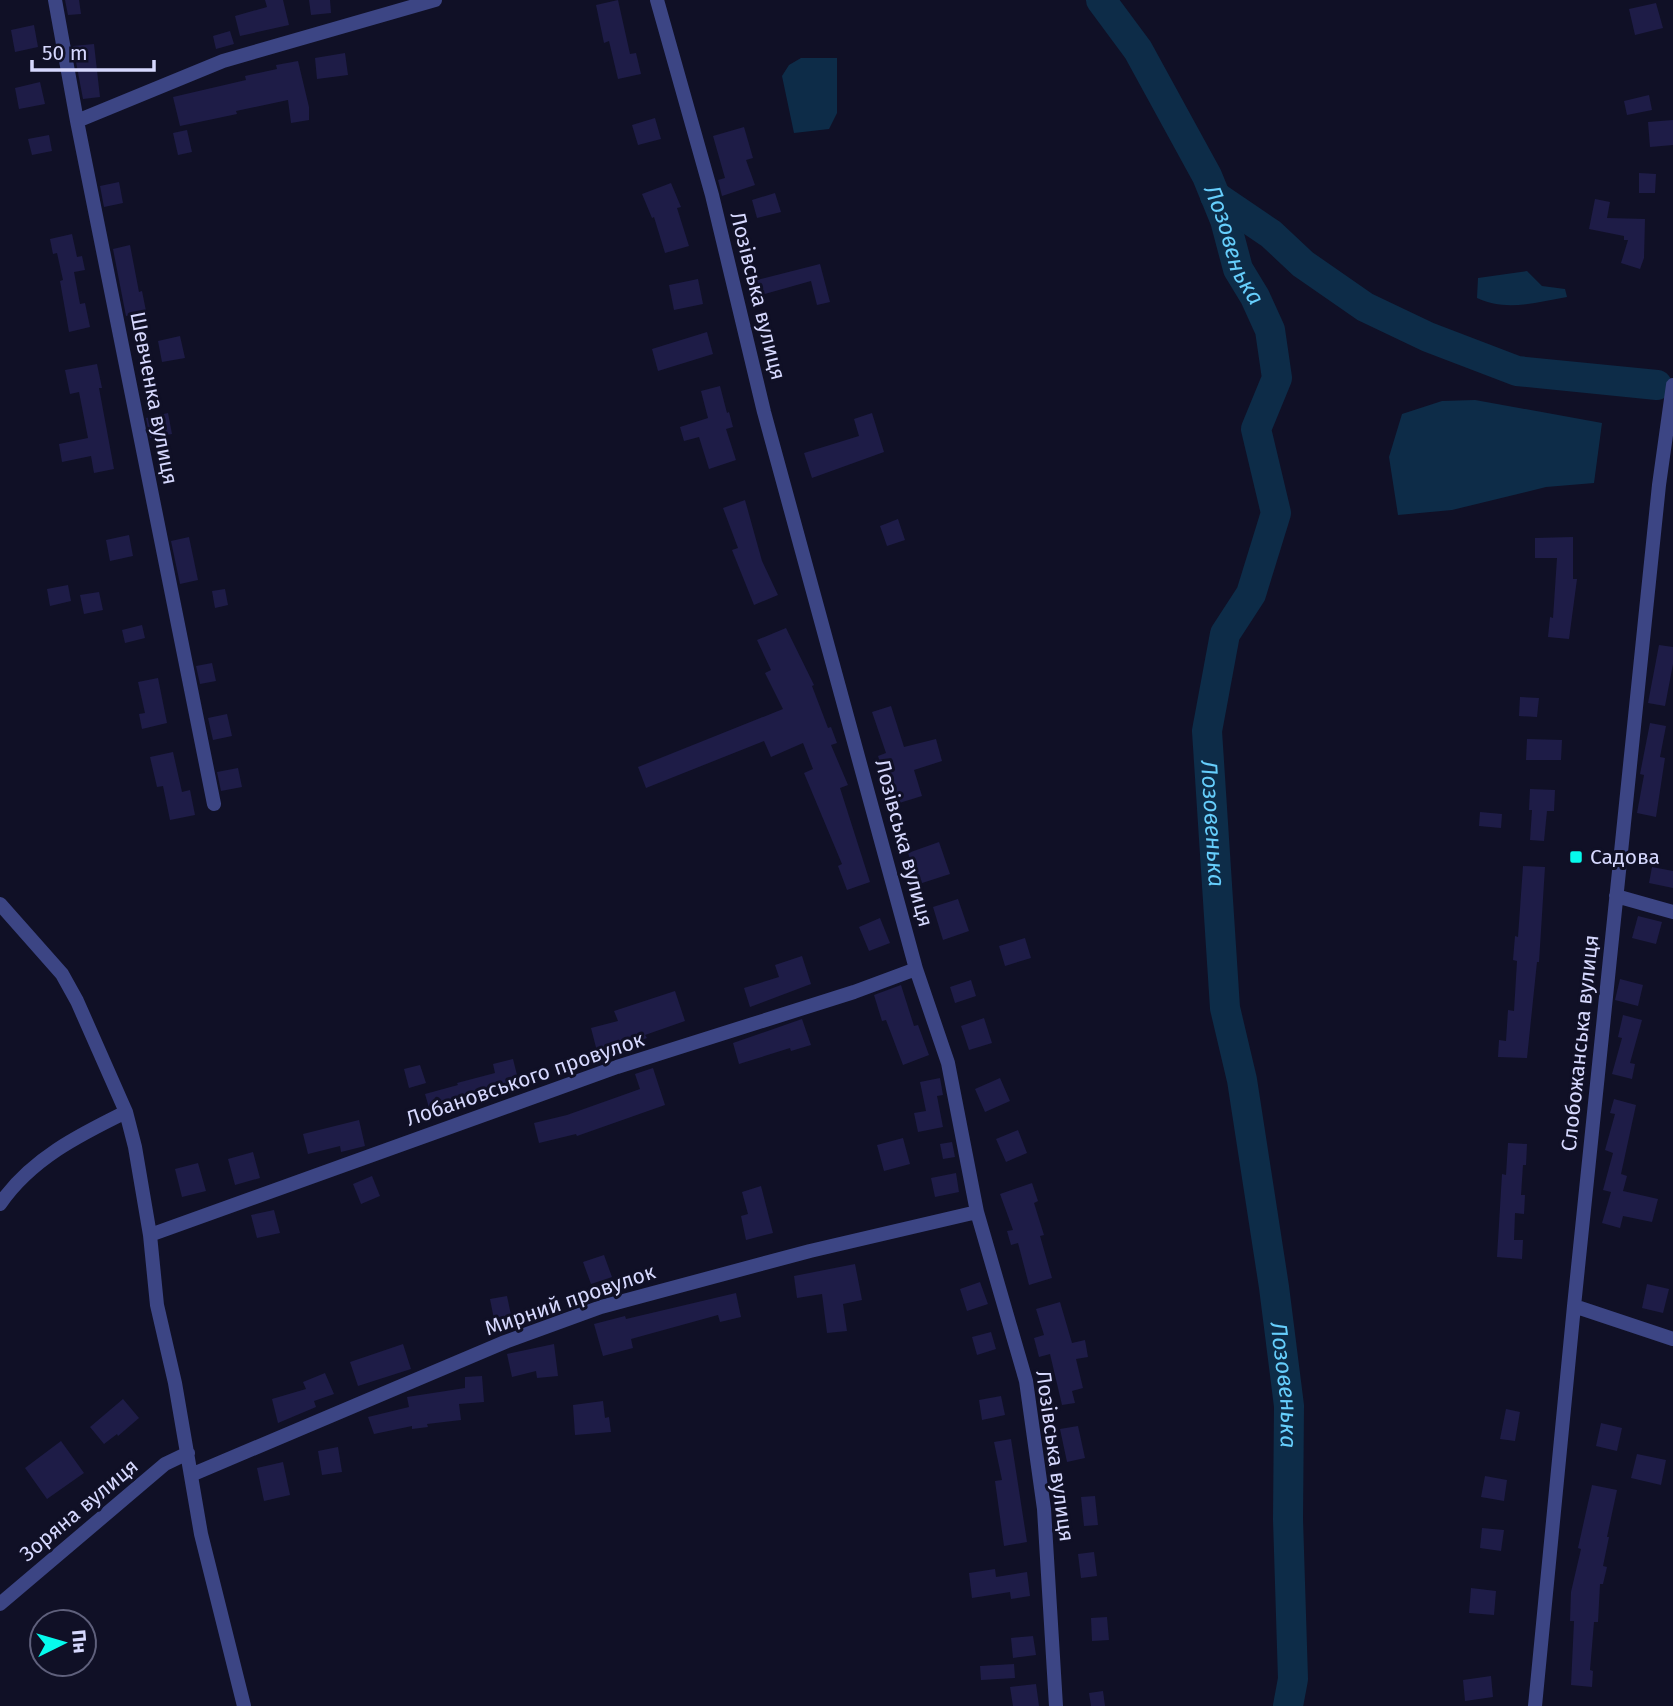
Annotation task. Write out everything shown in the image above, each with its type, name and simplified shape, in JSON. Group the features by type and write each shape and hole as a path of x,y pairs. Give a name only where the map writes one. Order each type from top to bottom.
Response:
{"street":[{"name":"Шевченка вулиця","path":"55,0 214,804"},
{"path":"77,121 223,61 435,0"},
{"name":"Лозівська вулиця","path":"657,0 712,195 764,412 916,970 948,1063 977,1212 1026,1381 1044,1509 1056,1706"},
{"name":"Слобожанська вулиця","path":"1535,1706 1616,896 1666,486 1673,385"},
{"path":"1616,896 1673,912"},
{"path":"0,904 62,974 77,1000 126,1112 135,1147 150,1235 157,1305 188,1453 201,1534 244,1706"},
{"name":"Лобановського провулок","path":"150,1235 617,1067 916,970"},
{"path":"0,1204 28,1171 70,1140 126,1112"},
{"name":"Мирний провулок","path":"191,1475 505,1342 601,1307 810,1251 977,1212"},
{"path":"1574,1306 1673,1339"},
{"name":"Зоряна вулиця","path":"0,1604 165,1464 188,1453"}],"water":[{"path":"801,58 837,58 837,113 829,129 794,133 782,76 789,65"},
{"path":"1527,271 1542,286 1565,289 1567,297 1510,305 1477,298 1478,278"},
{"path":"1475,400 1602,423 1594,483 1546,487 1452,510 1398,515 1389,457 1402,414 1442,401"}],"building":[{"path":"65,0 79,0 81,14 68,15"},
{"path":"265,0 283,0 289,25 240,36 235,16 267,7"},
{"path":"309,0 330,0 331,13 311,15"},
{"path":"618,0 630,54 636,53 641,74 618,79 609,41 604,43 596,5"},
{"path":"1656,3 1663,28 1635,35 1629,9"},
{"path":"34,25 38,47 15,52 11,30"},
{"path":"230,31 234,44 216,49 213,36"},
{"path":"94,44 100,97 83,99 73,46"},
{"path":"345,53 348,75 317,79 315,58"},
{"path":"298,61 309,107 309,120 291,123 288,100 180,126 173,97 246,80 245,76 277,69 276,65"},
{"path":"40,82 45,104 19,109 15,88"},
{"path":"1649,95 1652,110 1627,115 1624,101"},
{"path":"655,118 661,139 638,145 632,125"},
{"path":"1673,120 1673,145 1650,147 1648,122"},
{"path":"744,127 753,158 746,160 755,185 722,196 718,180 725,178 713,136"},
{"path":"187,130 192,152 178,155 173,133"},
{"path":"49,135 52,151 32,155 28,139"},
{"path":"1639,173 1656,174 1655,193 1639,193"},
{"path":"119,182 123,203 104,207 100,186"},
{"path":"671,183 681,207 677,208 689,246 665,253 654,217 652,218 642,194"},
{"path":"775,193 781,212 757,218 752,200"},
{"path":"1595,199 1610,202 1607,218 1645,219 1644,258 1640,269 1621,263 1628,240 1624,240 1624,236 1589,229"},
{"path":"72,234 77,257 82,256 85,270 74,272 80,304 85,303 90,327 69,332 60,281 63,280 57,253 53,254 50,239"},
{"path":"130,245 139,292 142,291 146,311 126,316 113,249"},
{"path":"820,264 830,302 817,305 811,281 761,295 757,280"},
{"path":"698,279 703,304 674,310 669,285"},
{"path":"707,332 713,354 658,371 652,349"},
{"path":"180,336 185,358 162,362 158,341"},
{"path":"97,364 114,469 94,473 91,456 62,462 59,444 88,438 79,392 70,394 65,370"},
{"path":"720,386 733,427 726,429 736,460 709,469 699,437 684,441 680,427 708,418 701,391"},
{"path":"168,413 172,434 150,438 146,418"},
{"path":"872,413 884,452 812,478 804,453 859,436 854,419"},
{"path":"745,500 762,561 778,595 754,605 732,550 738,548 723,508"},
{"path":"898,519 905,540 887,546 880,526"},
{"path":"129,535 133,556 110,561 106,540"},
{"path":"189,537 198,580 180,584 171,541"},
{"path":"1573,537 1573,579 1577,579 1569,639 1548,637 1550,617 1553,618 1557,558 1535,558 1535,538"},
{"path":"68,585 71,601 50,606 47,589"},
{"path":"225,589 228,605 215,608 212,591"},
{"path":"99,592 103,610 84,614 80,595"},
{"path":"142,625 145,638 125,643 122,630"},
{"path":"786,628 814,685 812,686 828,728 831,727 837,743 831,745 848,785 840,788 870,882 847,890 838,866 842,864 804,773 813,769 803,743 771,757 764,741 646,788 638,767 783,709 765,673 771,670 757,640"},
{"path":"1659,645 1673,647 1673,664 1665,706 1648,703"},
{"path":"212,663 216,681 200,684 196,666"},
{"path":"158,678 167,723 142,729 139,714 145,713 138,682"},
{"path":"1520,697 1539,698 1537,717 1519,716"},
{"path":"891,706 904,747 936,739 942,761 914,770 922,796 896,804 886,771 883,772 878,756 886,753 872,712"},
{"path":"227,714 232,736 213,740 208,718"},
{"path":"1650,723 1666,726 1660,757 1665,758 1656,817 1637,813 1644,775 1640,774"},
{"path":"1527,739 1562,740 1561,760 1526,760"},
{"path":"173,752 182,792 190,790 195,815 170,820 163,786 157,787 150,757"},
{"path":"238,768 242,787 221,791 217,772"},
{"path":"1530,789 1555,790 1554,811 1547,811 1544,841 1530,840"},
{"path":"1480,812 1502,814 1501,828 1479,826"},
{"path":"939,842 950,874 919,884 908,853"},
{"path":"1523,866 1545,867 1539,962 1527,1058 1498,1057 1499,1040 1506,1041 1508,1010 1514,1011 1517,961 1513,960 1515,936 1518,937"},
{"path":"1652,867 1673,871 1673,888 1649,883"},
{"path":"958,899 969,931 943,940 933,907"},
{"path":"1638,916 1662,922 1656,944 1632,938"},
{"path":"880,918 890,943 869,951 859,927"},
{"path":"1025,938 1031,958 1005,966 999,946"},
{"path":"802,956 811,984 750,1007 744,988 779,977 775,965"},
{"path":"1620,979 1643,985 1638,1006 1615,1000"},
{"path":"971,980 976,996 955,1003 950,987"},
{"path":"901,985 914,1026 918,1025 929,1055 903,1065 886,1020 882,1021 874,995"},
{"path":"675,991 685,1021 645,1035 647,1038 622,1048 598,1055 591,1028 618,1021 614,1011"},
{"path":"1623,1015 1642,1020 1630,1063 1635,1064 1632,1079 1612,1074 1622,1038 1618,1037"},
{"path":"984,1018 992,1043 969,1050 961,1026"},
{"path":"802,1019 811,1045 791,1051 790,1048 739,1064 733,1043"},
{"path":"513,1059 519,1083 452,1103 455,1111 432,1118 425,1094 495,1073 493,1064"},
{"path":"420,1065 426,1083 409,1088 404,1069"},
{"path":"653,1068 665,1105 577,1136 576,1134 539,1143 534,1123 567,1115 640,1089 635,1074"},
{"path":"940,1078 943,1095 937,1096 943,1127 918,1132 914,1113 926,1111 920,1082"},
{"path":"1000,1078 1010,1101 985,1112 975,1089"},
{"path":"1614,1099 1636,1105 1621,1174 1627,1176 1623,1191 1658,1199 1652,1222 1623,1216 1620,1228 1602,1223 1611,1192 1603,1190 1613,1153 1605,1150 1615,1114 1610,1113"},
{"path":"359,1120 365,1146 341,1152 340,1146 308,1154 303,1134"},
{"path":"1018,1130 1027,1153 1006,1162 996,1139"},
{"path":"903,1138 910,1164 884,1171 877,1145"},
{"path":"952,1142 955,1157 943,1159 940,1144"},
{"path":"1508,1143 1527,1144 1521,1195 1525,1195 1524,1214 1515,1213 1514,1240 1523,1240 1522,1259 1497,1257 1502,1174 1506,1175"},
{"path":"253,1152 260,1178 235,1185 228,1159"},
{"path":"198,1163 206,1191 182,1197 175,1169"},
{"path":"956,1173 959,1192 935,1197 931,1178"},
{"path":"372,1176 380,1196 361,1204 353,1184"},
{"path":"1032,1183 1038,1201 1034,1203 1044,1235 1040,1236 1052,1278 1029,1285 1018,1243 1011,1245 1007,1231 1013,1230 1000,1194"},
{"path":"761,1186 773,1233 746,1240 741,1216 748,1214 742,1192"},
{"path":"274,1210 280,1233 257,1238 251,1215"},
{"path":"604,1255 612,1277 591,1284 583,1262"},
{"path":"855,1264 862,1300 843,1304 847,1331 827,1333 822,1294 797,1298 794,1276"},
{"path":"980,1282 988,1304 967,1311 960,1289"},
{"path":"1647,1284 1669,1289 1663,1313 1642,1308"},
{"path":"736,1293 741,1317 720,1322 718,1315 631,1339 633,1348 603,1356 594,1324"},
{"path":"507,1296 511,1315 494,1319 490,1299"},
{"path":"1060,1302 1072,1343 1085,1340 1088,1357 1076,1359 1083,1388 1072,1391 1075,1403 1062,1405 1050,1354 1039,1357 1034,1338 1044,1335 1036,1309"},
{"path":"991,1332 996,1349 977,1355 972,1337"},
{"path":"403,1344 411,1369 358,1386 350,1362"},
{"path":"554,1344 558,1376 537,1378 536,1371 512,1377 507,1354"},
{"path":"325,1373 334,1394 314,1401 316,1407 278,1423 272,1399 306,1389 303,1382"},
{"path":"482,1376 484,1402 459,1404 461,1420 374,1434 368,1417 409,1407 407,1397 465,1388 465,1377"},
{"path":"1001,1396 1005,1415 982,1420 979,1400"},
{"path":"123,1399 139,1418 104,1444 90,1427"},
{"path":"603,1401 605,1418 609,1417 611,1432 575,1435 573,1405"},
{"path":"1506,1409 1520,1412 1515,1441 1500,1439"},
{"path":"1601,1423 1622,1428 1617,1451 1596,1446"},
{"path":"1078,1426 1085,1458 1067,1462 1060,1429"},
{"path":"1011,1439 1027,1542 1004,1546 995,1481 1002,1480 994,1442"},
{"path":"61,1441 84,1473 47,1499 25,1468"},
{"path":"338,1447 342,1472 322,1475 318,1451"},
{"path":"1637,1454 1666,1460 1661,1485 1631,1478"},
{"path":"283,1462 290,1495 264,1501 257,1468"},
{"path":"1485,1476 1507,1480 1504,1501 1481,1497"},
{"path":"1592,1485 1617,1490 1603,1566 1607,1567 1603,1584 1600,1584 1598,1622 1594,1622 1590,1670 1593,1671 1592,1687 1571,1685 1574,1621 1570,1621 1571,1592 1581,1549 1578,1548"},
{"path":"1095,1496 1098,1525 1084,1526 1081,1497"},
{"path":"1482,1528 1504,1530 1501,1551 1480,1548"},
{"path":"1094,1552 1097,1576 1081,1578 1078,1554"},
{"path":"995,1569 996,1577 1027,1572 1030,1596 1011,1599 1010,1592 972,1598 969,1573"},
{"path":"1471,1588 1496,1591 1494,1615 1469,1613"},
{"path":"1107,1617 1109,1640 1092,1641 1091,1618"},
{"path":"1033,1636 1036,1655 1013,1658 1011,1638"},
{"path":"1014,1664 1015,1678 981,1680 980,1666"},
{"path":"1491,1676 1493,1697 1465,1701 1463,1680"},
{"path":"1036,1684 1039,1706 1013,1706 1010,1687"},
{"path":"1103,1691 1105,1706 1091,1706 1089,1693"}],"waterway":[{"name":"Лозовенька","path":"1101,0 1138,50 1207,176 1225,220 1238,269 1270,330 1277,378 1256,429 1276,513 1251,594 1225,634 1207,731 1225,1008 1242,1080 1274,1287 1289,1406 1288,1519 1293,1679 1288,1706"},
{"path":"1215,196 1271,234 1303,264 1365,307 1428,337 1517,371 1657,385"}],"place":[{"name":"Садова","path":"1576,857"}]}
